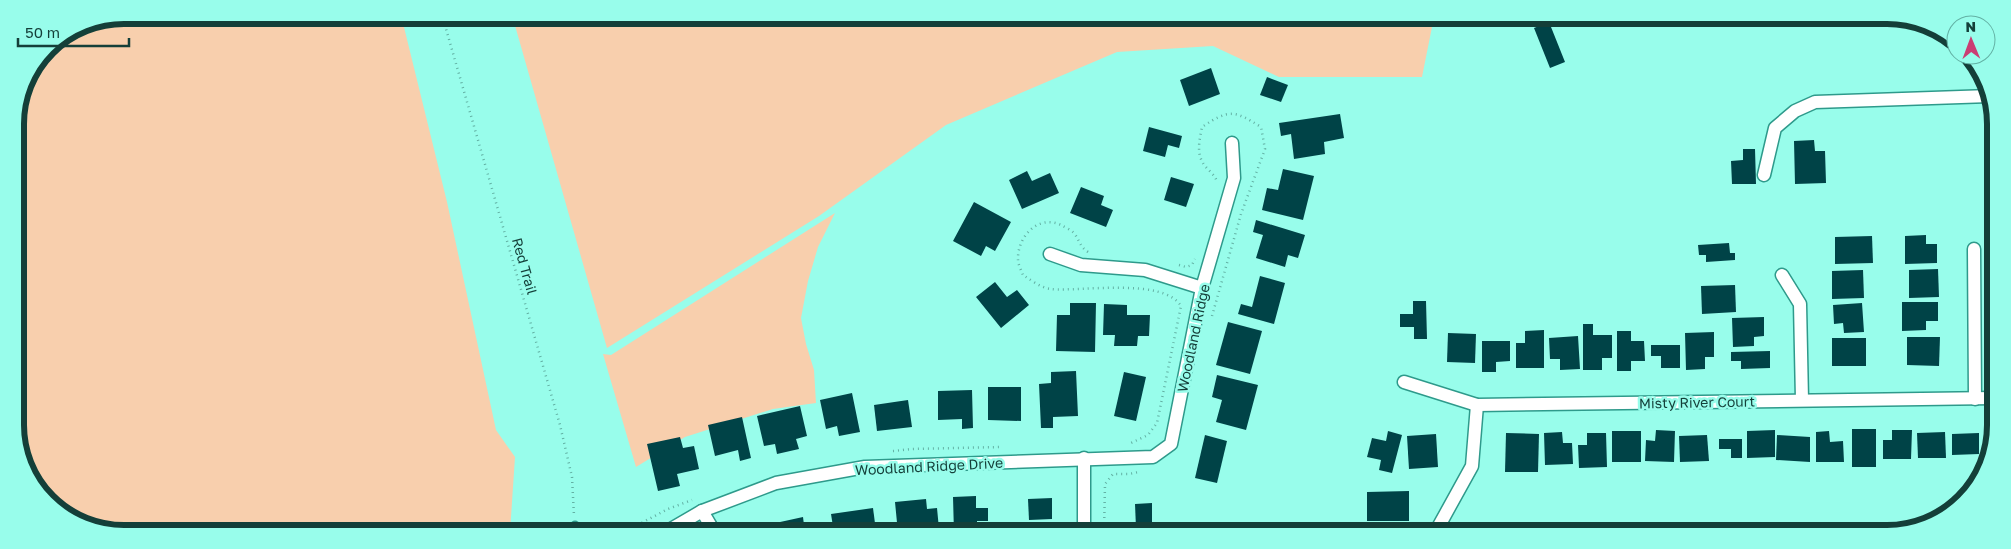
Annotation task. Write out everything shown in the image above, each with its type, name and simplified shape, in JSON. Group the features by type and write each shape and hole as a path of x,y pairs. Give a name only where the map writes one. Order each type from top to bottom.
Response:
{"street":[{"path":"1764,175 1776,128 1795,111 1815,102 1983,96"},
{"name":"Woodland Ridge","path":"1084,458 1153,457 1171,444 1202,288 1234,178 1232,143"},
{"path":"1974,249 1975,399"},
{"path":"1050,254 1081,266 1145,270 1202,288"},
{"path":"1782,275 1800,304 1802,400"},
{"name":"Misty River Court","path":"1404,382 1477,405 1987,398"},
{"path":"1439,525 1472,466 1477,405"},
{"path":"1084,458 1084,525"},
{"name":"Woodland Ridge Drive","path":"678,525 702,511 776,482 866,467 1084,458"},
{"path":"702,511 711,525"}],"path":[{"name":"Red Trail","path":"445,24 560,425 572,477 575,524"},
{"path":"1210,322 1241,214 1265,149 1261,127 1240,114 1220,115 1202,127 1199,146 1202,162 1218,181 1215,189"},
{"path":"1094,255 1081,248 1073,232 1058,224 1038,223 1028,231 1022,241 1018,260 1023,275 1049,289 1132,288 1167,294 1177,298 1182,306 1156,423 1148,435 1129,444"},
{"path":"1178,265 1186,267 1192,265 1197,250"},
{"path":"885,452 912,449 1004,447"},
{"path":"1104,525 1105,484 1113,474 1144,471"},
{"path":"637,525 668,509 693,499"}],"shaded area":[{"path":"117,24 403,24 447,202 496,430 515,457 510,525 117,525 92,520 80,515 53,496 44,486 31,463 24,432 24,117 31,86 41,68 53,53 63,44 86,31"},
{"path":"515,24 1433,24 1422,77 1279,77 1213,46 1117,52 946,125 819,216 607,348"},
{"path":"835,213 818,247 808,281 801,318 814,370 816,403 773,409 685,437 636,467 603,354 611,355"}],"building":[{"path":"1550,24 1565,62 1550,68 1534,28"},
{"path":"1211,68 1220,94 1189,106 1180,80"},
{"path":"1267,77 1288,85 1281,102 1260,95"},
{"path":"1340,114 1344,138 1324,142 1325,154 1294,159 1291,134 1281,136 1279,123"},
{"path":"1149,127 1182,136 1179,148 1168,145 1165,157 1143,151"},
{"path":"1814,140 1815,151 1825,151 1826,183 1795,184 1794,141"},
{"path":"1743,149 1755,149 1756,184 1732,184 1731,161 1743,160"},
{"path":"1283,169 1314,176 1303,220 1262,210 1267,188 1278,190"},
{"path":"1027,171 1032,181 1050,173 1059,193 1022,209 1009,180"},
{"path":"1171,177 1194,184 1186,207 1164,200"},
{"path":"1081,187 1104,196 1101,205 1113,210 1106,227 1070,213"},
{"path":"974,202 1011,222 995,251 986,246 981,256 953,241"},
{"path":"1256,220 1305,235 1298,258 1288,255 1285,267 1256,258 1263,235 1253,232"},
{"path":"1926,235 1926,244 1937,244 1937,263 1905,264 1905,236"},
{"path":"1872,236 1873,263 1835,264 1835,237"},
{"path":"1729,243 1730,253 1735,253 1735,260 1706,262 1706,255 1699,255 1698,245"},
{"path":"1938,269 1939,297 1909,298 1909,270"},
{"path":"1863,270 1864,298 1832,299 1832,271"},
{"path":"1260,276 1285,283 1274,324 1238,314 1241,304 1252,307"},
{"path":"995,282 1007,297 1017,290 1029,305 1001,328 976,297"},
{"path":"1735,285 1736,312 1702,314 1701,286"},
{"path":"1413,301 1426,301 1427,339 1414,339 1414,327 1400,327 1400,314 1413,314"},
{"path":"1902,302 1938,302 1938,321 1926,321 1926,330 1902,331"},
{"path":"1070,303 1096,303 1095,352 1056,351 1057,315 1070,315"},
{"path":"1862,303 1864,332 1844,333 1843,323 1834,324 1833,305"},
{"path":"1104,304 1127,305 1127,315 1150,315 1149,336 1138,336 1137,346 1114,346 1115,335 1103,335"},
{"path":"1764,317 1764,336 1754,337 1754,346 1733,347 1732,318"},
{"path":"1228,322 1262,331 1250,374 1216,365"},
{"path":"1583,324 1593,324 1593,335 1612,335 1612,358 1602,358 1602,370 1583,370"},
{"path":"1544,330 1544,368 1516,368 1516,343 1525,343 1525,331"},
{"path":"1617,331 1631,331 1631,341 1644,341 1645,361 1631,361 1631,371 1617,371"},
{"path":"1714,332 1714,357 1705,357 1705,369 1686,370 1685,333"},
{"path":"1448,333 1476,334 1475,363 1447,362"},
{"path":"1578,336 1580,369 1560,370 1560,359 1550,359 1549,338"},
{"path":"1907,337 1940,337 1939,366 1907,365"},
{"path":"1832,338 1866,338 1866,366 1832,366"},
{"path":"1482,341 1510,341 1510,361 1496,362 1496,372 1482,372"},
{"path":"1651,345 1680,345 1680,368 1661,368 1661,356 1651,356"},
{"path":"1770,351 1770,368 1741,369 1741,361 1731,361 1731,352"},
{"path":"1076,371 1078,416 1053,417 1053,428 1041,428 1039,384 1051,383 1051,372"},
{"path":"1124,372 1146,377 1136,421 1114,416"},
{"path":"1217,375 1258,385 1246,430 1216,422 1222,400 1212,397"},
{"path":"988,387 1021,387 1021,421 988,420"},
{"path":"972,390 973,428 962,429 962,419 938,420 938,391"},
{"path":"852,393 860,432 839,436 837,426 826,429 820,400"},
{"path":"908,400 912,427 877,431 874,405"},
{"path":"800,406 807,436 796,439 799,449 777,454 775,444 764,446 757,416"},
{"path":"742,417 751,458 740,461 738,450 715,456 708,425"},
{"path":"1852,429 1876,429 1876,467 1852,467"},
{"path":"1656,430 1675,431 1674,462 1645,461 1646,440 1655,441"},
{"path":"1775,430 1775,457 1747,458 1747,431"},
{"path":"1892,430 1912,430 1911,459 1883,459 1883,440 1892,440"},
{"path":"1388,431 1402,435 1392,473 1379,470 1381,460 1367,457 1372,438 1386,441"},
{"path":"1612,431 1641,431 1641,462 1612,462"},
{"path":"1829,431 1830,442 1843,441 1844,462 1816,462 1816,432"},
{"path":"1562,432 1563,443 1572,443 1573,464 1545,465 1544,433"},
{"path":"1945,432 1946,458 1918,458 1917,433"},
{"path":"1506,433 1539,434 1538,472 1505,472"},
{"path":"1587,433 1606,433 1607,467 1579,468 1578,445 1587,445"},
{"path":"1979,433 1979,454 1952,455 1952,434"},
{"path":"1436,434 1438,467 1409,469 1407,436"},
{"path":"1205,435 1227,441 1217,483 1195,478"},
{"path":"1707,435 1709,461 1680,462 1679,436"},
{"path":"1777,435 1810,437 1810,462 1776,460"},
{"path":"680,437 683,448 694,446 699,469 677,474 680,486 658,491 647,444"},
{"path":"1719,439 1742,439 1742,458 1731,458 1731,449 1719,449"},
{"path":"1409,491 1409,521 1367,521 1367,492"},
{"path":"976,496 976,508 988,508 988,521 977,521 977,525 954,525 953,497"},
{"path":"1052,498 1052,519 1029,520 1028,499"},
{"path":"926,499 927,509 937,508 939,525 897,525 895,502"},
{"path":"1152,503 1152,525 1136,525 1135,504"},
{"path":"873,508 875,525 833,525 831,514"},
{"path":"803,517 804,525 771,525"}]}
